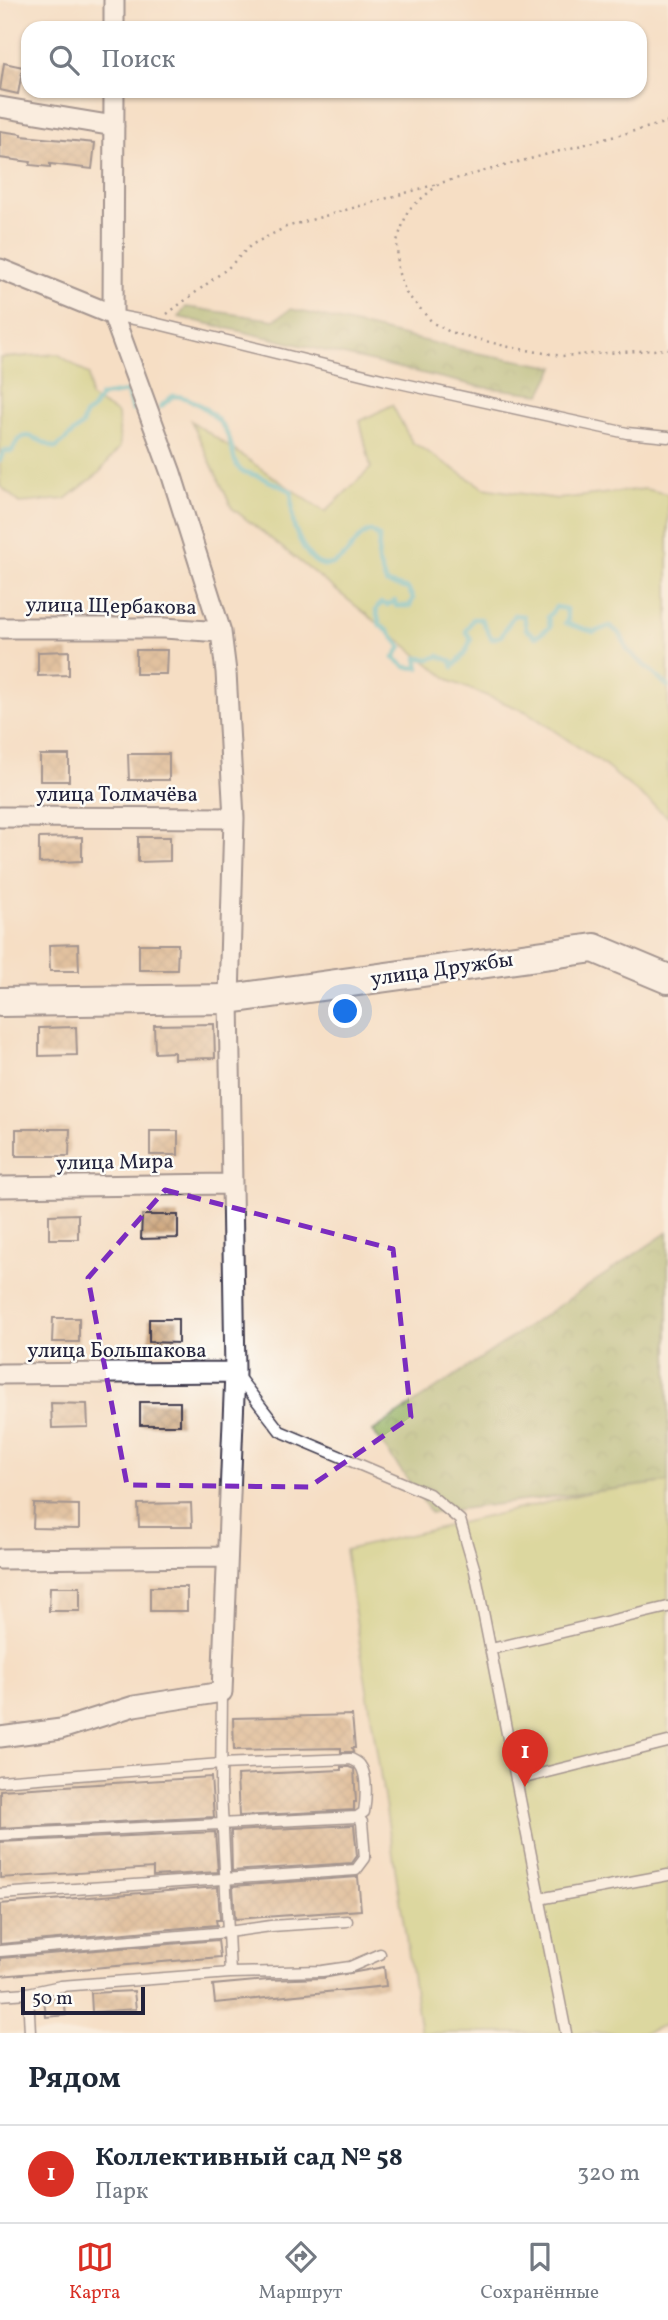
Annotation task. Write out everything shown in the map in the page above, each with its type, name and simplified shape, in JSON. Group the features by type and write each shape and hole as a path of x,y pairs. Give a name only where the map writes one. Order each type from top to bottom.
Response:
{"street":[{"path":"114,0 114,21"},
{"path":"0,1737 61,1729 134,1706 222,1692 235,1372 229,999 234,818 226,672 221,632 171,473 113,314 114,98"},
{"path":"0,107 114,126"},
{"path":"0,269 113,314"},
{"name":"улица Щербакова","path":"0,628 164,628 221,632"},
{"name":"улица Толмачёва","path":"0,817 234,818"},
{"name":"улица Дружбы","path":"0,1002 229,999 594,948 668,979"},
{"name":"улица Мира","path":"0,1187 230,1184"},
{"name":"улица Большакова","path":"0,1374 235,1372"},
{"path":"0,1559 227,1557"}],"lane":[{"path":"113,314 399,383 627,433 668,436"},
{"path":"235,1372 280,1431 429,1494 460,1520 475,1571 566,2033"},
{"path":"491,1649 668,1607"},
{"path":"222,1692 222,1822 230,1973"},
{"path":"516,1780 668,1742"},
{"path":"0,1781 221,1764 351,1759 360,1764 364,1773 365,1805 364,1812 357,1816 0,1835"},
{"path":"0,1894 356,1870 365,1858 362,1822 357,1816"},
{"path":"540,1899 668,1875"},
{"path":"0,1951 347,1921"},
{"path":"0,1995 28,1993 61,1986 230,1973 322,1971 350,1967 380,1954"},
{"path":"28,1993 30,2033"}],"path":[{"path":"150,322 167,314 196,293 228,268 251,245 286,227 668,122"},
{"path":"440,183 408,210 397,240 398,271 406,293 433,323 461,335 562,356 668,349"}],"highlighted area":[{"path":"165,1190 393,1249 411,1417 309,1487 127,1485 88,1278"}],"green space":[{"path":"186,307 274,320 291,309 471,352 555,367 541,394 481,387 179,317"},
{"path":"58,354 89,375 90,397 118,414 120,447 99,473 66,499 20,503 0,486 0,358"},
{"path":"392,405 412,442 484,488 558,499 645,489 668,494 668,817 600,762 527,712 452,682 232,508 191,421 325,512 371,468 360,421"},
{"path":"668,1232 668,1482 431,1513 373,1431"},
{"path":"668,1474 668,2024 643,2033 421,2033 345,1550"}],"building":[{"path":"4,63 21,67 18,94 0,90"},
{"path":"0,131 22,136 95,143 92,169 50,164 50,167 30,165 31,162 0,158"},
{"path":"136,650 167,650 166,674 136,674"},
{"path":"69,651 69,675 38,676 38,652"},
{"path":"128,754 169,754 169,780 129,780"},
{"path":"40,755 69,755 69,781 40,781"},
{"path":"82,837 82,861 39,863 39,838"},
{"path":"138,837 170,837 170,861 138,862"},
{"path":"78,944 79,971 50,971 49,945"},
{"path":"139,944 178,944 177,970 139,970"},
{"path":"214,1024 215,1058 174,1059 174,1052 155,1053 154,1025"},
{"path":"76,1027 77,1055 39,1056 39,1028"},
{"path":"16,1129 70,1129 69,1156 16,1156"},
{"path":"150,1131 178,1131 178,1155 150,1155"},
{"path":"78,1214 78,1239 49,1239 49,1215"},
{"path":"142,1215 178,1215 178,1238 141,1239"},
{"path":"53,1318 79,1318 79,1342 52,1342"},
{"path":"149,1319 178,1319 178,1343 149,1342"},
{"path":"140,1402 180,1402 180,1425 140,1425"},
{"path":"51,1403 87,1404 88,1427 52,1428"},
{"path":"191,1503 192,1527 139,1527 138,1504"},
{"path":"34,1504 79,1505 79,1529 33,1528"},
{"path":"50,1587 80,1587 80,1611 49,1611"},
{"path":"150,1587 187,1587 187,1611 150,1611"},
{"path":"352,1715 355,1748 352,1748 353,1752 341,1752 341,1748 234,1750 233,1718"},
{"path":"341,1767 354,1769 354,1810 239,1816 237,1775 341,1770"},
{"path":"211,1777 214,1817 0,1828 0,1790"},
{"path":"354,1825 357,1856 352,1863 232,1871 231,1831"},
{"path":"215,1832 218,1872 153,1876 153,1868 0,1878 0,1842"},
{"path":"358,1877 361,1910 235,1919 233,1886"},
{"path":"218,1887 220,1920 216,1920 217,1925 0,1944 0,1904"},
{"path":"218,1940 220,1957 0,1976 0,1958"},
{"path":"384,1967 386,1986 215,2003 213,1985 323,1978"},
{"path":"134,1991 136,2009 92,2012 91,1993"},
{"path":"64,1997 66,2015 46,2017 44,1999"}],"waterway":[{"path":"0,460 4,451 12,451 21,438 26,436 56,448 82,425 85,415 101,396 127,392 132,410"},
{"path":"160,407 173,396 197,403 223,427 241,471 291,491 295,529 308,554 320,564 335,563 359,538 371,531 379,537 378,561 386,583 408,589 413,598 410,606 396,606 395,601 387,605 381,603 376,610 380,625 401,647 394,658 406,667 419,668 417,658 430,659 439,656 451,661 453,667 465,653 471,639 466,631 473,619 481,619 492,639 501,636 514,615 524,616 526,629 536,637 550,627 548,617 556,607 566,609 568,619 565,623 594,632 610,626 621,635 628,651 668,686"}],"place":[{"name":"Коллективный сад № 58","path":"525,1787"}]}
